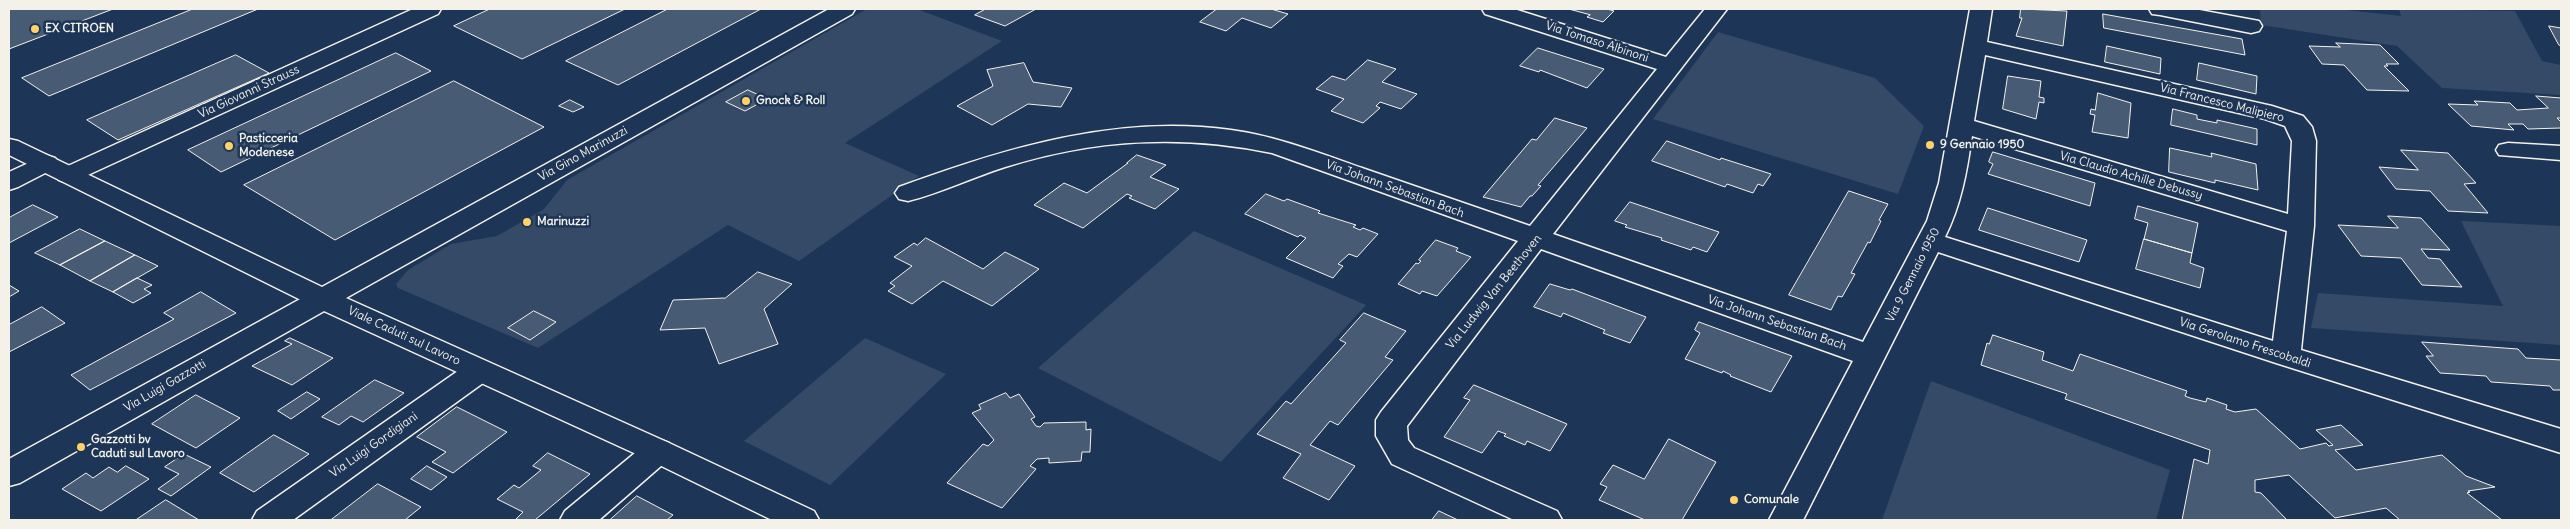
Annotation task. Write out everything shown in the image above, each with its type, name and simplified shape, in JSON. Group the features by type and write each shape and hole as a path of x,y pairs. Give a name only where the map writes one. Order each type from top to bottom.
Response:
{"street":[{"name":"Via Giovanni Strauss","path":"9,182 57,169 430,9"},
{"name":"Via Gino Marinuzzi","path":"323,299 844,9"},
{"name":"Via Tomaso Albinoni","path":"1493,9 1672,66"},
{"name":"Via Ludwig Van Beethoven","path":"1545,520 1403,456 1393,445 1389,434 1392,420 1716,9"},
{"name":"Via 9 Gennaio 1950","path":"1786,520 1931,241 1952,183 1981,9"},
{"path":"2160,9 2250,26"},
{"name":"Via Francesco Malipiero","path":"1975,46 2272,113 2294,122 2300,127 2304,141 2301,226 2286,356"},
{"name":"Via Claudio Achille Debussy","path":"1961,126 2301,226"},
{"name":"Via Johann Sebastian Bach","path":"908,193 968,170 1023,153 1061,145 1142,134 1195,133 1252,140 1279,147 1871,356"},
{"name":"Viale Caduti sul Lavoro","path":"9,146 323,299 658,451 802,520"},
{"path":"2508,150 2561,153"},
{"name":"Via Gerolamo Frescobaldi","path":"1931,241 2286,356 2561,441"},
{"name":"Via Luigi Gazzotti","path":"9,474 323,299"},
{"name":"Via Luigi Gordigiani","path":"269,520 479,371"},
{"path":"577,520 658,451"}],"shaded area":[{"path":"867,9 917,9 1002,41 845,143 919,176 799,261 728,225 538,348 398,288 396,284 408,270 451,244 497,236 544,209 567,180"},
{"path":"2260,9 2337,9 2401,16 2399,9 2515,11 2542,61 2561,65 2561,95 2442,88 2397,46 2261,25"},
{"path":"1718,32 1875,78 1924,126 1898,194 1653,119"},
{"path":"2461,221 2561,226 2561,345 2311,328 2318,293 2503,306"},
{"path":"1194,231 1366,305 1221,462 1038,368"},
{"path":"865,338 946,374 830,485 744,441"},
{"path":"1931,381 2170,470 2156,520 1882,520"}],"building":[{"name":"EX CITROEN","path":"9,9 113,9 9,49"},
{"path":"193,9 258,9 49,96 22,78"},
{"path":"490,9 625,9 522,59 454,26"},
{"path":"668,9 761,9 618,85 566,61"},
{"path":"986,9 1036,9 1005,26 975,15"},
{"path":"1217,9 1271,9 1288,14 1271,28 1242,18 1226,31 1200,22"},
{"path":"1569,9 1607,9 1614,11 1603,22 1587,17 1590,15"},
{"path":"2021,9 2067,11 2063,46 2016,36 2022,18 2020,18"},
{"path":"2103,14 2242,39 2245,55 2104,28"},
{"path":"2549,26 2561,28 2561,46 2559,45"},
{"path":"2336,43 2380,45 2399,64 2386,64 2388,66 2384,66 2409,91 2367,90 2344,65 2322,64 2309,46 2340,47"},
{"path":"2107,46 2161,58 2160,74 2105,62"},
{"path":"1538,48 1604,69 1587,88 1540,70 1539,72 1520,66"},
{"path":"396,53 431,71 221,172 188,150"},
{"path":"236,55 269,73 118,140 87,120"},
{"path":"1368,60 1396,69 1382,82 1417,94 1401,109 1380,102 1376,106 1380,108 1363,123 1331,111 1344,99 1316,89 1332,76 1345,80"},
{"path":"1024,63 1033,82 1072,88 1061,107 1028,104 992,125 957,106 993,86 987,70"},
{"path":"2199,63 2257,76 2256,94 2197,80"},
{"path":"2008,76 2041,81 2039,97 2044,98 2044,103 2039,102 2036,119 2003,109"},
{"path":"454,81 544,127 335,240 244,185"},
{"name":"Gnock & Roll","path":"748,90 767,99 745,111 726,102"},
{"path":"2098,93 2131,103 2128,138 2092,132 2095,115 2090,114 2091,109 2095,110"},
{"path":"2536,96 2561,98 2561,118 2557,118 2561,122 2561,128 2528,129 2523,124 2508,124 2514,130 2471,126 2448,104 2478,105 2474,101 2510,103 2517,110 2548,108"},
{"path":"570,100 584,107 573,112 559,106"},
{"path":"2173,109 2197,115 2197,119 2217,123 2217,120 2257,129 2257,145 2171,125"},
{"path":"1555,118 1587,128 1538,185 1541,186 1532,196 1521,207 1483,197 1532,139 1536,140"},
{"path":"1667,141 1720,160 1721,158 1771,174 1763,186 1758,184 1753,193 1727,184 1725,187 1652,161"},
{"path":"2170,148 2212,157 2211,153 2256,164 2258,190 2215,180 2215,183 2169,172"},
{"path":"2401,150 2448,153 2476,183 2464,184 2488,213 2448,211 2430,191 2396,189 2379,167 2418,170"},
{"path":"1993,152 2095,183 2090,206 1988,174 1993,164 1989,162"},
{"path":"1137,155 1166,165 1150,177 1179,189 1155,209 1129,198 1132,196 1127,194 1083,228 1034,205 1064,183 1087,193"},
{"path":"1849,191 1888,204 1870,243 1868,242 1851,273 1855,274 1842,297 1838,296 1831,310 1789,295"},
{"path":"1266,194 1284,201 1287,199 1320,211 1318,213 1356,225 1353,227 1360,230 1363,228 1378,234 1357,257 1349,254 1338,264 1343,266 1333,278 1286,258 1306,238 1300,235 1298,237 1245,214"},
{"path":"1630,202 1719,232 1707,252 1693,247 1691,250 1661,240 1662,238 1625,227 1627,225 1615,221"},
{"path":"33,205 58,217 9,243 9,218"},
{"path":"2138,206 2198,223 2192,253 2144,239 2148,223 2135,219"},
{"path":"1988,208 2087,240 2079,262 1979,230"},
{"path":"2388,216 2421,218 2450,250 2421,249 2428,258 2440,259 2462,287 2422,285 2401,258 2361,256 2338,225 2398,228"},
{"path":"80,229 105,241 60,265 35,253"},
{"path":"926,238 983,269 1005,252 1039,269 992,306 943,281 912,304 888,291 895,286 890,283 912,266 894,257 914,243 917,245"},
{"path":"2144,239 2192,253 2190,263 2204,268 2200,288 2136,269"},
{"path":"1436,240 1458,248 1456,251 1471,257 1437,296 1422,291 1420,294 1398,284 1416,263 1418,264 1421,261 1419,260"},
{"path":"105,241 135,255 90,281 60,265"},
{"path":"135,255 158,266 113,292 90,281"},
{"path":"758,272 792,284 764,309 778,344 719,364 705,328 660,330 673,300 725,298"},
{"path":"137,278 152,285 144,289 151,293 133,303 113,292"},
{"path":"1550,284 1572,289 1646,317 1630,343 1603,333 1605,330 1563,313 1561,317 1534,307"},
{"path":"9,285 19,291 9,297"},
{"path":"201,292 236,313 90,390 71,375 174,319 164,313"},
{"path":"42,307 65,323 9,352 9,325"},
{"path":"534,311 556,322 530,340 508,328"},
{"path":"1364,313 1406,331 1385,357 1393,360 1338,425 1330,421 1310,445 1355,466 1329,500 1283,478 1301,454 1257,434 1286,401 1291,404 1346,343 1340,340"},
{"path":"1699,322 1792,356 1771,392 1730,376 1723,371 1722,373 1685,359 1700,333 1695,330"},
{"path":"1993,335 2044,352 2042,360 2073,371 2080,354 2187,391 2185,396 2190,398 2206,402 2207,398 2227,405 2226,409 2235,412 2256,409 2300,449 2326,443 2329,446 2333,445 2316,430 2341,425 2363,445 2335,450 2356,470 2442,455 2466,476 2495,487 2468,491 2470,492 2467,493 2502,520 2400,520 2386,508 2335,518 2289,475 2255,480 2255,492 2261,493 2287,520 2182,520 2194,459 2208,464 2210,450 2065,399 2067,394 1981,365 1987,343 1989,344"},
{"path":"290,338 333,358 292,385 252,366 292,344 285,341"},
{"path":"2422,342 2518,349 2526,358 2561,360 2561,390 2553,390 2550,386 2491,382 2486,376 2440,373 2426,356 2433,356"},
{"path":"375,380 404,393 363,422 351,416 339,425 322,417"},
{"path":"1474,385 1567,424 1550,451 1527,441 1525,445 1504,436 1506,434 1498,431 1482,453 1444,437 1470,400 1464,398"},
{"path":"307,392 320,399 291,419 278,411"},
{"path":"1006,393 1010,398 1019,394 1035,417 1031,419 1036,426 1040,427 1044,423 1086,422 1086,430 1091,429 1090,452 1082,452 1081,461 1049,463 1049,458 1037,459 1030,466 1036,469 1002,508 947,483 983,444 988,446 994,440 972,413 981,409 979,405"},
{"path":"196,395 240,418 196,448 152,424"},
{"path":"457,407 507,432 453,473 432,462 446,452 417,437"},
{"path":"274,435 309,454 254,492 220,473"},
{"path":"1669,439 1716,462 1682,520 1645,520 1599,500 1607,487 1600,484 1613,465 1644,479"},
{"path":"548,453 590,474 535,520 516,519 523,512 497,499 514,485 519,488 541,470 533,466"},
{"path":"184,454 211,467 171,496 158,489 179,474 165,467"},
{"path":"126,466 149,479 101,511 62,489 86,473 93,478 109,467 117,472"},
{"path":"427,466 447,477 431,490 411,479"},
{"path":"378,484 421,507 405,520 331,520"},
{"path":"637,496 673,515 667,520 610,520"},
{"path":"166,500 199,520 136,520"},
{"path":"1439,511 1458,520 1432,520"}],"place":[{"name":"EX CITROEN","path":"35,29"},
{"name":"Gnock & Roll","path":"746,101"},
{"name":"9 Gennaio 1950","path":"1930,145"},
{"name":"Pasticceria Modenese","path":"229,146"},
{"name":"Marinuzzi","path":"527,222"},
{"name":"Gazzotti bv Caduti sul Lavoro","path":"81,447"},
{"name":"Comunale","path":"1734,500"}]}
